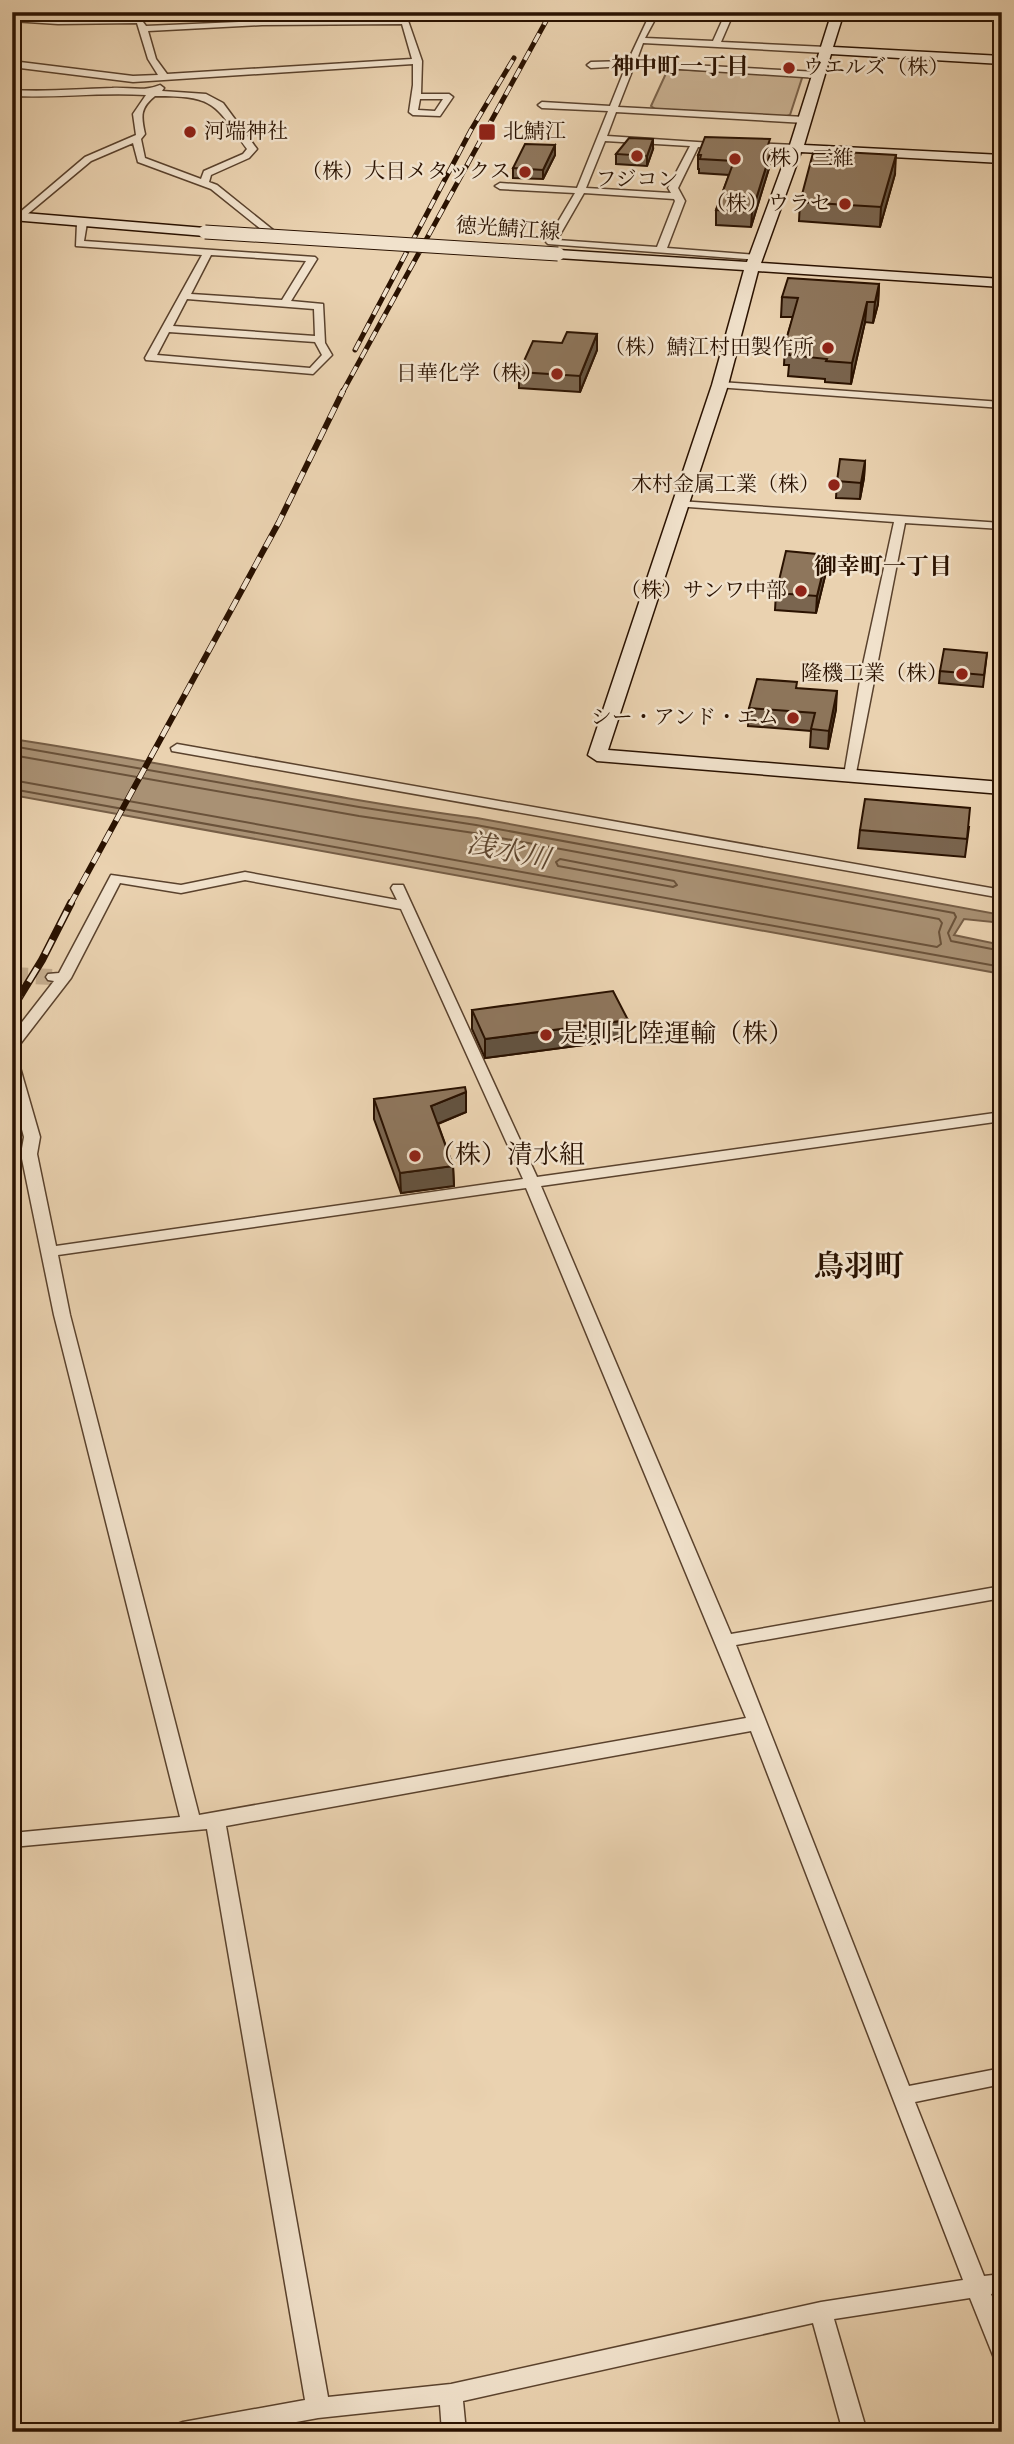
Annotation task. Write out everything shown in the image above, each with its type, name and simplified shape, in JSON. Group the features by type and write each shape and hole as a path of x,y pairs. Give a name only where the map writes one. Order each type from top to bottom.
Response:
{"street":[{"path":"655,12 640,40 604,138 581,190 551,242 661,250 755,263"},
{"path":"716,44 730,12"},
{"path":"838,12 796,148 755,263 720,385 597,755 1002,788"},
{"path":"12,19 58,22 138,16 160,74 164,78"},
{"path":"144,29 403,17 418,61 419,81 416,96"},
{"path":"640,40 1002,60"},
{"path":"12,64 133,79 418,61"},
{"path":"591,65 632,64 818,75"},
{"path":"164,78 159,83 164,85 141,105 137,118 141,136 138,139 141,160 214,187 270,232"},
{"path":"12,93 53,95 115,90 206,97 220,105 252,149 246,156 207,173 204,183"},
{"path":"542,105 804,120"},
{"path":"604,138 695,145 1002,159"},
{"path":"15,219 88,159 138,139"},
{"path":"661,250 680,201 673,188 695,145"},
{"path":"500,186 678,196"},
{"name":"徳光鯖江線","path":"15,219 558,254 755,263 1002,283"},
{"path":"82,223 79,244 312,259 285,303"},
{"path":"184,296 319,306 320,344 327,355 313,372 150,358 167,329 184,296 208,253"},
{"path":"167,329 321,339"},
{"path":"720,385 1002,405"},
{"path":"679,504 1002,526"},
{"path":"850,775 868,669 900,519"},
{"path":"177,748 1002,894"},
{"path":"12,1045 59,978 116,878 181,888 245,876 406,906"},
{"path":"398,888 532,1183 725,1641 1002,2351"},
{"path":"12,1064 32,1137 29,1154 62,1315 191,1824"},
{"path":"51,1251 1002,1116"},
{"path":"725,1641 1002,1592"},
{"path":"12,1840 215,1821 757,1723"},
{"path":"215,1821 318,2408"},
{"path":"901,2096 1002,2076"},
{"path":"183,2432 318,2408 451,2393 821,2312 1002,2283"},
{"path":"821,2312 855,2432"},
{"path":"451,2393 454,2432"}],"shaded area":[{"path":"668,69 798,75 802,78 790,115 784,117 655,109 651,106"}],"water":[{"name":"浅水川","path":"12,739 477,818 1002,915 1002,923 964,919 954,935 1002,945 1002,974 12,795"}],"building":[{"path":"705,137 770,139 766,151 771,151 752,212 716,210 734,161 700,159 701,155 698,155"},
{"path":"629,138 653,139 647,156 616,154"},
{"path":"525,144 555,145 543,170 513,168"},
{"path":"842,152 896,155 881,207 800,202 813,153 841,155"},
{"name":"（株）鯖江村田製作所","path":"788,278 879,284 875,302 867,302 852,363 789,355 792,345 785,344 798,298 782,297"},
{"path":"567,332 597,334 580,376 519,372 533,341 562,343"},
{"path":"840,459 865,461 861,483 837,481"},
{"path":"786,551 827,555 817,596 776,593"},
{"path":"944,649 987,653 984,675 940,671"},
{"path":"757,679 797,682 796,688 837,691 829,731 811,729 815,713 749,708"},
{"path":"865,799 970,808 967,839 860,830"},
{"path":"613,991 628,1020 485,1039 472,1010"},
{"name":"（株）清水組","path":"465,1087 466,1092 431,1106 453,1166 400,1173 374,1099"}],"tunnel":[{"path":"12,975 53,977"}],"railway":[{"path":"342,393 551,12"},
{"path":"355,350 471,130 514,58"},
{"path":"70,905 279,522 342,393"},
{"path":"12,1009 42,960 71,903"}],"place":[{"name":"ウエルズ（株）","path":"789,68"},
{"name":"河端神社","path":"190,132"},
{"name":"北鯖江","path":"487,132"},
{"name":"フジコン","path":"637,156"},
{"name":"（株）三維","path":"735,159"},
{"name":"（株）大日メタックス","path":"525,172"},
{"name":"（株）ウラセ","path":"845,204"},
{"name":"（株）鯖江村田製作所","path":"828,348"},
{"name":"日華化学（株）","path":"557,374"},
{"name":"木村金属工業（株）","path":"834,485"},
{"name":"（株）サンワ中部","path":"801,591"},
{"name":"隆機工業（株）","path":"962,674"},
{"name":"シー・アンド・エム","path":"793,718"},
{"name":"是則北陸運輸（株）","path":"546,1035"},
{"name":"（株）清水組","path":"415,1156"}],"district":[{"name":"神中町一丁目","path":"680,67"},
{"name":"御幸町一丁目","path":"883,567"},
{"name":"鳥羽町","path":"859,1268"}]}
